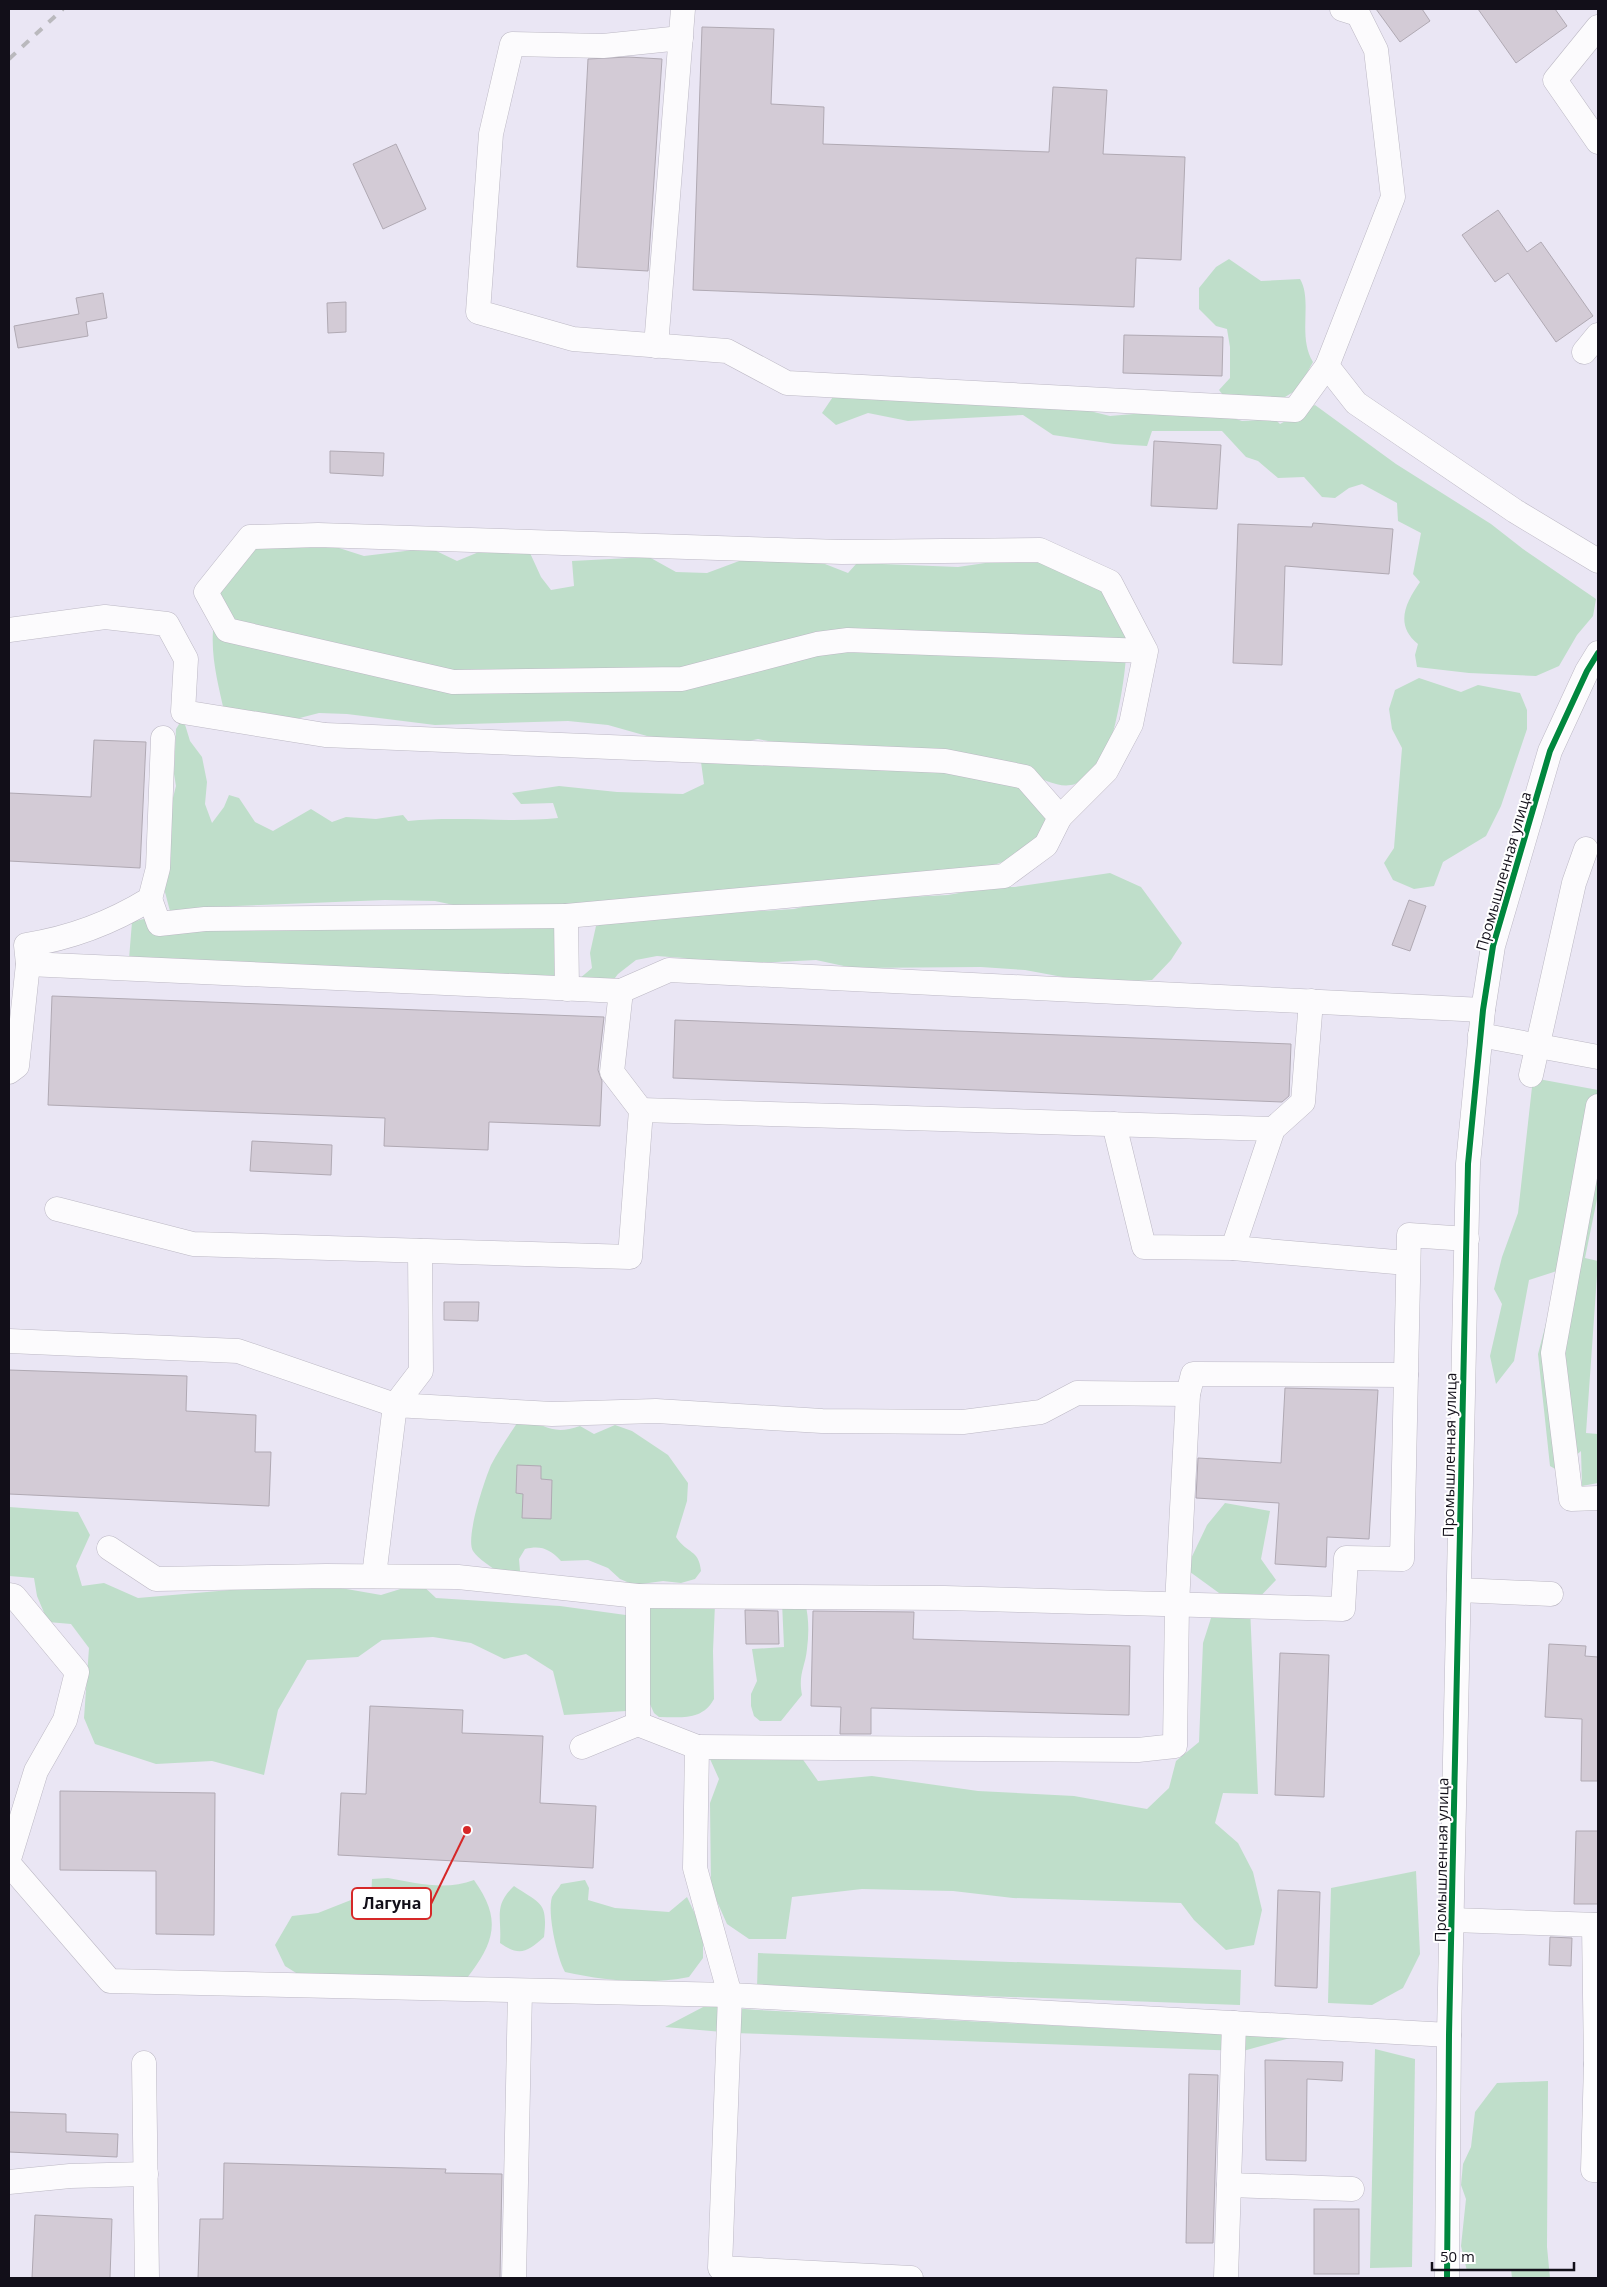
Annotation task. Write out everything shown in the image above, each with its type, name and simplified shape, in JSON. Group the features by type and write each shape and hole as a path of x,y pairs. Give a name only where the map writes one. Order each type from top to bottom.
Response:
{"street":[{"path":"656,346 683,9"},
{"path":"681,38 602,46 512,44 491,134 478,312 573,339 727,351 787,383 1295,410 1327,366 1393,197 1376,50 1358,14 1342,9"},
{"path":"1598,27 1555,80 1598,142"},
{"path":"1327,366 1356,403 1515,511 1598,562"},
{"path":"163,738 158,868 150,900 159,924 205,919 566,916 1004,876 1046,845 1060,817 1106,770 1131,724 1146,650 1110,582 1040,550 842,552 318,535 250,537 206,592 227,630 453,682 682,679 817,644 848,640 1146,650"},
{"path":"9,630 105,617 166,624 186,659 183,712 324,735 946,761 1025,778 1060,817"},
{"name":"Промышленная улица","path":"1447,2278 1449,2035 1468,1164 1480,1035 1493,946 1550,752 1587,671 1598,653"},
{"path":"1531,1076 1574,883 1586,849"},
{"path":"9,1072 17,1066 28,964 26,945 58,940 104,925 150,900"},
{"path":"566,916 567,989"},
{"path":"28,964 621,991 669,970 1483,1010"},
{"path":"57,1208 193,1244 630,1257 641,1110 612,1072 621,991"},
{"path":"1233,1248 1273,1129 1303,1102 1311,1001"},
{"path":"1480,1035 1598,1057"},
{"path":"1598,1106 1552,1353 1570,1499 1598,1498"},
{"path":"641,1110 1273,1129"},
{"path":"1114,1124 1144,1247 1233,1248 1407,1263"},
{"path":"110,1548 156,1579 374,1576 458,1578 631,1596 945,1598 1343,1609 1346,1558 1402,1559 1409,1235 1467,1239"},
{"path":"374,1576 395,1405 421,1371 420,1251"},
{"path":"9,1341 238,1351 395,1405 552,1414 656,1411 822,1421 963,1422 1041,1412 1077,1392 1188,1394"},
{"path":"582,1747 638,1724 697,1747 1138,1750 1176,1746 1177,1604 1188,1394 1193,1374 1406,1375"},
{"path":"1459,1590 1551,1594"},
{"path":"9,1595 14,1596 77,1672 65,1720 36,1771 9,1859"},
{"path":"631,1596 638,1596 638,1724"},
{"path":"697,1747 695,1868 730,1995 720,2268 911,2278"},
{"path":"9,1864 110,1982 730,1995 1449,2035"},
{"path":"1452,1920 1596,1925 1597,2064 1593,2170 1598,2170"},
{"path":"514,2278 520,1991"},
{"path":"1226,2278 1234,2023"},
{"path":"144,2063 148,2278"},
{"path":"9,2182 70,2176 146,2174"},
{"path":"1229,2185 1352,2188"}],"green space":[{"path":"1229,259 1261,281 1300,279 1304,288 1306,341 1308,352 1313,362 1298,389 1277,402 1226,399 1219,390 1230,378 1230,347 1227,329 1216,326 1199,309 1199,288 1216,267"},
{"path":"845,379 1070,399 1094,412 1110,416 1145,413 1224,415 1242,421 1260,420 1270,414 1280,424 1315,405 1396,464 1491,524 1523,549 1596,599 1593,616 1577,635 1559,666 1536,676 1469,673 1417,667 1415,655 1418,644 1406,629 1404,621 1410,597 1420,582 1413,574 1421,533 1398,521 1397,503 1362,484 1349,488 1335,498 1322,497 1304,477 1278,478 1258,461 1246,457 1222,431 1152,431 1147,446 1114,444 1053,435 1023,415 908,421 868,413 836,425 822,413"},
{"path":"314,540 364,556 430,548 457,561 491,547 530,553 541,577 551,590 574,586 572,561 649,557 676,572 707,573 758,554 802,555 848,573 857,563 958,567 999,561 1056,561 1085,566 1124,623 1126,635 1125,666 1117,718 1108,749 1100,760 1080,781 1075,784 1064,785 1041,779 1031,774 808,749 758,739 729,745 692,743 647,736 608,725 568,721 435,725 347,714 319,713 265,727 225,715 214,663 213,631 218,600 231,551"},
{"path":"1419,678 1461,692 1478,685 1520,693 1527,710 1527,729 1501,806 1486,836 1443,862 1434,886 1414,889 1393,880 1384,863 1394,848 1402,748 1392,729 1389,709 1395,690"},
{"path":"183,718 190,741 202,757 207,782 205,804 212,823 224,807 229,795 239,798 255,822 273,831 311,809 332,822 346,817 376,819 403,815 408,821 558,818 553,803 521,804 512,793 559,786 617,792 683,794 704,784 701,762 928,768 1028,788 1050,822 1032,843 1012,859 966,874 759,896 472,909 435,901 385,900 236,906 180,916 171,915 160,873 171,856 162,841 176,786 174,774 176,729"},
{"path":"1110,873 1141,887 1182,943 1171,960 1152,980 1095,983 1025,970 981,967 853,968 816,960 736,964 699,963 684,958 657,956 636,960 618,974 608,987 572,985 592,968 590,953 596,926 616,920 794,909 850,896 889,898 948,895 992,887 1015,887"},
{"path":"155,916 557,920 557,982 129,959 132,922"},
{"path":"1533,1078 1598,1090 1598,1194 1585,1258 1598,1261 1586,1433 1598,1434 1598,1483 1582,1486 1581,1451 1559,1471 1550,1466 1538,1354 1560,1270 1529,1280 1514,1361 1496,1384 1490,1356 1502,1304 1494,1289 1502,1257 1518,1213"},
{"path":"522,1416 557,1430 580,1426 594,1434 615,1425 632,1431 668,1455 688,1483 687,1501 676,1537 698,1559 701,1571 695,1579 681,1583 663,1581 634,1585 620,1579 608,1568 588,1560 561,1561 549,1551 541,1548 525,1549 519,1559 520,1571 499,1573 478,1557 473,1551 471,1544 481,1495 491,1465"},
{"path":"1225,1503 1270,1511 1261,1559 1276,1580 1250,1607 1258,1794 1223,1793 1215,1823 1238,1843 1253,1872 1262,1910 1254,1945 1226,1950 1194,1920 1181,1903 1013,1898 953,1891 862,1889 792,1897 786,1939 749,1939 727,1924 711,1888 710,1803 719,1779 710,1759 792,1744 818,1781 872,1776 978,1791 1074,1796 1147,1809 1169,1788 1176,1761 1199,1742 1203,1643 1219,1593 1186,1569 1207,1525"},
{"path":"9,1507 78,1512 90,1535 76,1566 82,1586 104,1583 138,1598 312,1583 381,1595 420,1583 436,1598 560,1606 633,1616 626,1711 564,1715 553,1671 526,1654 504,1659 471,1643 433,1637 382,1640 358,1657 307,1660 278,1710 264,1775 212,1761 156,1764 95,1744 84,1718 89,1648 71,1624 48,1622 37,1596 34,1578 9,1576"},
{"path":"665,1602 715,1604 713,1651 714,1699 703,1711 690,1716 659,1717 654,1713 649,1702 648,1609"},
{"path":"782,1602 805,1602 808,1637 801,1676 802,1695 781,1721 760,1721 754,1716 751,1706 751,1694 757,1681 752,1649 784,1647"},
{"path":"1416,1871 1420,1954 1403,1988 1372,2005 1328,2003 1331,1888"},
{"path":"388,1878 442,1886 474,1880 489,1907 492,1930 484,1953 467,1978 301,1976 285,1966 275,1945 292,1916 318,1913 351,1900 371,1899 372,1879"},
{"path":"585,1880 589,1888 588,1900 615,1908 669,1912 687,1897 703,1931 703,1958 689,1977 659,1981 627,1981 565,1972 554,1935 551,1913 552,1897 561,1884"},
{"path":"514,1886 541,1905 545,1917 544,1937 523,1951 513,1950 500,1943 501,1906 507,1893"},
{"path":"758,1953 1241,1970 1240,2005 757,1988"},
{"path":"705,2006 1290,2038 1243,2051 734,2033 665,2027"},
{"path":"1375,2049 1415,2059 1412,2267 1370,2268"},
{"path":"1548,2081 1547,2247 1550,2278 1512,2278 1511,2269 1467,2271 1461,2246 1466,2199 1461,2185 1463,2164 1471,2147 1475,2112 1497,2083"}],"building":[{"path":"1376,9 1422,9 1430,21 1400,42"},
{"path":"1478,9 1555,9 1567,26 1516,63"},
{"path":"702,27 774,29 771,104 824,107 823,144 1049,152 1053,87 1107,90 1103,154 1185,157 1181,260 1136,258 1134,307 693,290"},
{"path":"628,57 662,59 648,271 577,267 588,59"},
{"path":"396,144 426,209 383,229 353,164"},
{"path":"1498,210 1527,252 1541,242 1593,316 1556,342 1508,273 1495,282 1462,235"},
{"path":"103,293 107,318 86,322 88,336 18,348 14,326 79,314 76,298"},
{"path":"346,302 346,332 328,333 327,303"},
{"path":"1124,335 1223,337 1222,376 1123,373"},
{"path":"1154,441 1221,445 1217,509 1151,506"},
{"path":"330,451 384,453 383,476 330,473"},
{"path":"1313,523 1393,529 1389,574 1285,566 1282,665 1233,663 1238,524 1312,527"},
{"path":"94,740 146,742 140,868 9,861 9,793 91,797"},
{"path":"1409,900 1426,906 1410,951 1392,945"},
{"path":"52,996 604,1017 598,1070 602,1081 600,1126 489,1122 488,1150 384,1146 385,1118 48,1105"},
{"path":"675,1020 1291,1044 1289,1096 1282,1102 673,1078"},
{"path":"252,1141 332,1145 331,1175 250,1171"},
{"path":"444,1302 479,1302 478,1321 444,1320"},
{"path":"9,1370 187,1376 186,1411 256,1415 255,1452 271,1452 269,1506 9,1494"},
{"path":"1285,1388 1378,1390 1369,1539 1327,1537 1326,1567 1275,1564 1279,1503 1196,1498 1198,1458 1281,1463"},
{"path":"517,1465 541,1466 541,1479 552,1480 551,1519 522,1518 523,1494 516,1493"},
{"path":"745,1610 778,1611 779,1644 746,1644"},
{"path":"813,1611 914,1612 913,1639 1130,1646 1129,1715 871,1708 871,1734 840,1734 841,1707 811,1706"},
{"path":"1549,1644 1586,1646 1585,1656 1598,1657 1598,1781 1581,1781 1582,1719 1545,1717"},
{"path":"1280,1653 1329,1655 1324,1797 1275,1795"},
{"path":"370,1706 463,1710 462,1733 543,1736 540,1803 596,1806 593,1868 338,1855 341,1793 366,1794"},
{"path":"60,1791 215,1793 214,1935 156,1934 156,1871 60,1870"},
{"path":"1576,1831 1598,1831 1598,1904 1574,1904"},
{"path":"1278,1890 1320,1892 1317,1988 1275,1986"},
{"path":"1550,1937 1572,1938 1571,1966 1549,1965"},
{"path":"1265,2060 1343,2062 1342,2081 1307,2079 1306,2161 1266,2160"},
{"path":"1189,2074 1218,2075 1213,2243 1186,2243"},
{"path":"9,2112 66,2114 66,2132 118,2134 117,2157 9,2152"},
{"path":"224,2163 446,2169 445,2173 502,2174 500,2278 198,2278 200,2219 223,2219"},
{"path":"1314,2209 1359,2209 1359,2274 1314,2274"},
{"path":"35,2215 112,2219 110,2278 32,2278"}],"railway":[{"path":"9,59 63,9"}],"cycle path":[{"path":"1447,2278 1449,2035 1468,1164 1483,1010 1493,946 1550,751 1587,671 1598,653"}],"place":[{"name":"Лагуна","path":"467,1830"}]}
